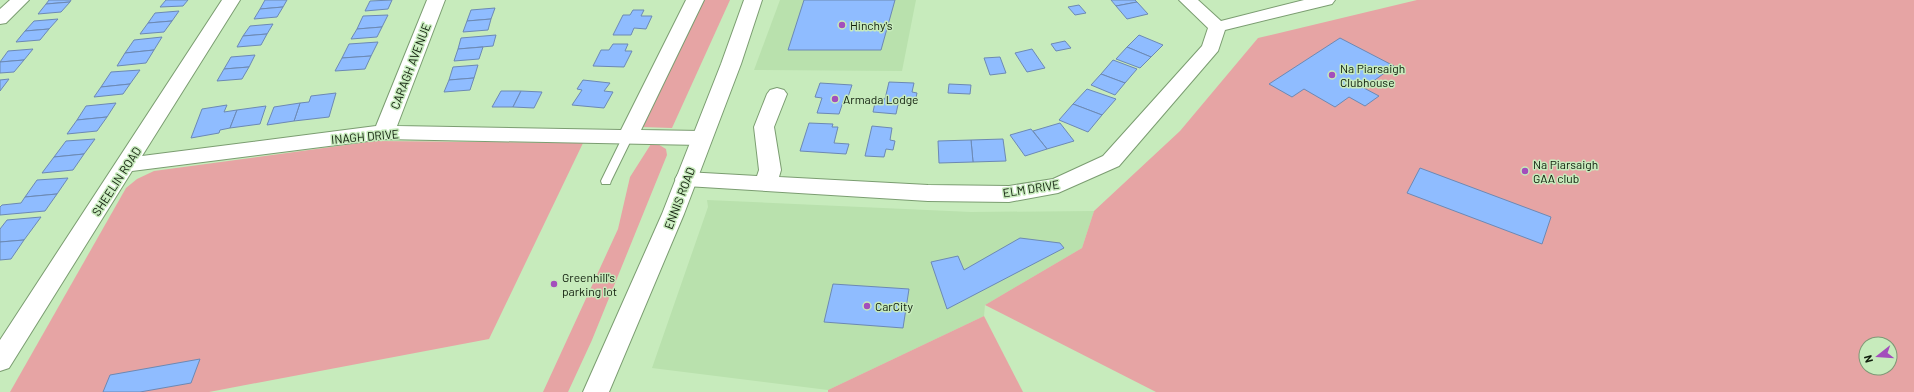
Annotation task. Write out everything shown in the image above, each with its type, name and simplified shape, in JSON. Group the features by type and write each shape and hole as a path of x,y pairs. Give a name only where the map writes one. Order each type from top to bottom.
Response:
{"street":[{"path":"0,19 20,0"},
{"name":"SHEELIN ROAD","path":"0,362 231,0"},
{"name":"CARAGH AVENUE","path":"384,132 436,0"},
{"path":"628,136 695,0"},
{"name":"ENNIS ROAD","path":"596,392 621,331 674,214 701,138 731,64 753,0"},
{"path":"1188,0 1217,28 1326,0"},
{"name":"ELM DRIVE","path":"686,179 928,193 1001,194 1058,186 1111,161 1211,47 1217,28"},
{"path":"766,183 770,170 764,127 777,94"},
{"name":"INAGH DRIVE","path":"127,165 384,132 701,138"}],"lane":[{"path":"606,181 628,136"}],"shaded area":[{"path":"702,0 730,0 672,128 642,127"},
{"path":"780,0 916,0 902,71 754,70"},
{"name":"Na Piarsaigh GAA club","path":"1417,0 1914,0 1914,392 1156,392 985,305 1082,248 1094,211 1180,131 1258,38"},
{"path":"375,141 583,143 489,339 209,392 10,392 126,188 137,179 154,171"},
{"path":"656,143 666,149 667,155 592,340 568,392 543,392 618,229 630,177 651,144"},
{"path":"707,200 971,212 1094,211 1082,248 985,305 984,316 828,390 652,368 708,207"},
{"path":"984,316 1023,392 828,392 828,390"}],"building":[{"path":"49,0 71,0 70,2 46,4"},
{"path":"166,0 188,0 183,6 160,7"},
{"path":"265,0 287,0 283,7 260,9"},
{"path":"392,0 388,9 365,11 370,1"},
{"name":"Hinchy's","path":"804,0 895,0 881,50 788,50"},
{"path":"1111,0 1135,0 1137,2 1116,6"},
{"path":"70,2 61,12 38,14 46,4"},
{"path":"1137,2 1148,14 1127,19 1116,6"},
{"path":"1079,5 1086,13 1075,15 1068,7"},
{"path":"283,7 277,17 254,19 260,9"},
{"path":"495,8 491,19 467,21 471,10"},
{"path":"633,10 644,10 641,16 652,16 646,29 634,28 631,35 613,35 623,15 630,15"},
{"path":"179,11 172,21 148,23 155,13"},
{"path":"388,15 382,27 357,29 363,16"},
{"path":"58,19 49,29 25,31 34,21"},
{"path":"491,19 488,30 463,32 467,21"},
{"path":"172,21 164,32 140,34 148,23"},
{"path":"273,24 267,34 243,36 250,26"},
{"path":"382,27 377,37 351,39 357,29"},
{"path":"49,29 40,40 16,42 25,31"},
{"path":"267,34 261,45 237,47 243,36"},
{"path":"496,35 493,46 458,49 461,38"},
{"path":"1139,35 1163,45 1151,57 1127,47"},
{"path":"162,37 154,50 125,53 134,40"},
{"name":"Na Piarsaigh Clubhouse","path":"1340,38 1394,66 1364,88 1379,96 1365,106 1349,97 1335,107 1304,89 1292,97 1269,84"},
{"path":"1065,41 1071,48 1056,51 1051,44"},
{"path":"378,42 371,56 342,58 349,44"},
{"path":"613,44 628,44 625,51 632,51 624,67 593,66 601,50 609,50"},
{"path":"483,47 479,59 454,61 458,49"},
{"path":"1127,47 1151,57 1140,68 1116,59"},
{"path":"33,49 24,60 0,62 8,51"},
{"path":"1032,49 1045,68 1027,72 1015,53"},
{"path":"154,50 146,63 117,66 125,53"},
{"path":"255,55 249,67 224,69 231,57"},
{"path":"371,56 365,69 335,71 342,58"},
{"path":"1000,57 1006,73 990,75 984,58"},
{"path":"24,60 14,72 0,73 0,62"},
{"path":"1113,60 1137,69 1125,83 1101,74"},
{"path":"478,65 474,78 449,80 453,67"},
{"path":"249,67 242,79 217,81 224,69"},
{"path":"140,70 130,84 101,87 111,72"},
{"path":"1101,74 1125,83 1115,95 1091,85"},
{"path":"474,78 470,90 444,92 449,80"},
{"path":"9,79 0,91 0,80"},
{"path":"583,80 610,83 604,91 613,92 604,108 572,105 582,90 577,89"},
{"path":"889,82 914,83 912,92 917,93 915,102 899,100 896,114 873,112 876,98 885,99"},
{"name":"Armada Lodge","path":"820,83 852,85 847,100 844,99 839,114 817,113 822,98 815,97"},
{"path":"130,84 123,94 94,97 101,87"},
{"path":"949,84 971,85 970,94 948,93"},
{"path":"1087,89 1116,99 1102,115 1073,104"},
{"path":"501,91 521,91 513,107 492,107"},
{"path":"521,91 542,92 534,108 513,107"},
{"path":"336,93 329,117 294,121 300,103 309,102 311,96"},
{"path":"116,103 107,117 77,120 86,106"},
{"path":"300,103 294,121 267,125 274,107"},
{"path":"1073,104 1102,115 1088,132 1059,120"},
{"path":"227,105 224,112 237,110 230,128 220,130 219,133 191,138 202,109"},
{"path":"266,106 260,124 230,128 237,110"},
{"path":"107,117 97,131 67,134 77,120"},
{"path":"809,123 833,124 832,127 838,127 834,143 849,144 846,154 800,151"},
{"path":"1060,123 1074,141 1047,149 1033,131"},
{"path":"872,126 892,128 890,140 895,141 893,150 886,149 884,157 865,156"},
{"path":"1031,129 1047,149 1025,156 1010,135"},
{"path":"95,139 84,154 54,157 66,141"},
{"path":"1003,139 1006,161 973,162 971,140"},
{"path":"971,140 973,162 939,163 938,141"},
{"path":"84,154 73,170 42,173 54,157"},
{"path":"1420,168 1551,217 1542,244 1407,193"},
{"path":"68,178 57,194 25,197 37,180"},
{"path":"57,194 45,211 0,215 0,207 2,205 21,203 25,197"},
{"path":"41,217 24,240 0,242 0,229 7,220"},
{"path":"1020,238 1060,243 1064,248 947,309 931,262 958,256 964,270"},
{"path":"24,240 11,259 0,260 0,242"},
{"name":"CarCity","path":"833,284 909,289 903,328 824,322"},
{"path":"200,359 191,383 140,392 103,392 110,375"}],"place":[{"name":"Hinchy's","path":"842,25"},
{"name":"Na Piarsaigh Clubhouse","path":"1332,75"},
{"name":"Armada Lodge","path":"835,99"},
{"name":"Na Piarsaigh GAA club","path":"1525,171"},
{"name":"Greenhill's parking lot","path":"554,284"},
{"name":"CarCity","path":"867,306"}]}
